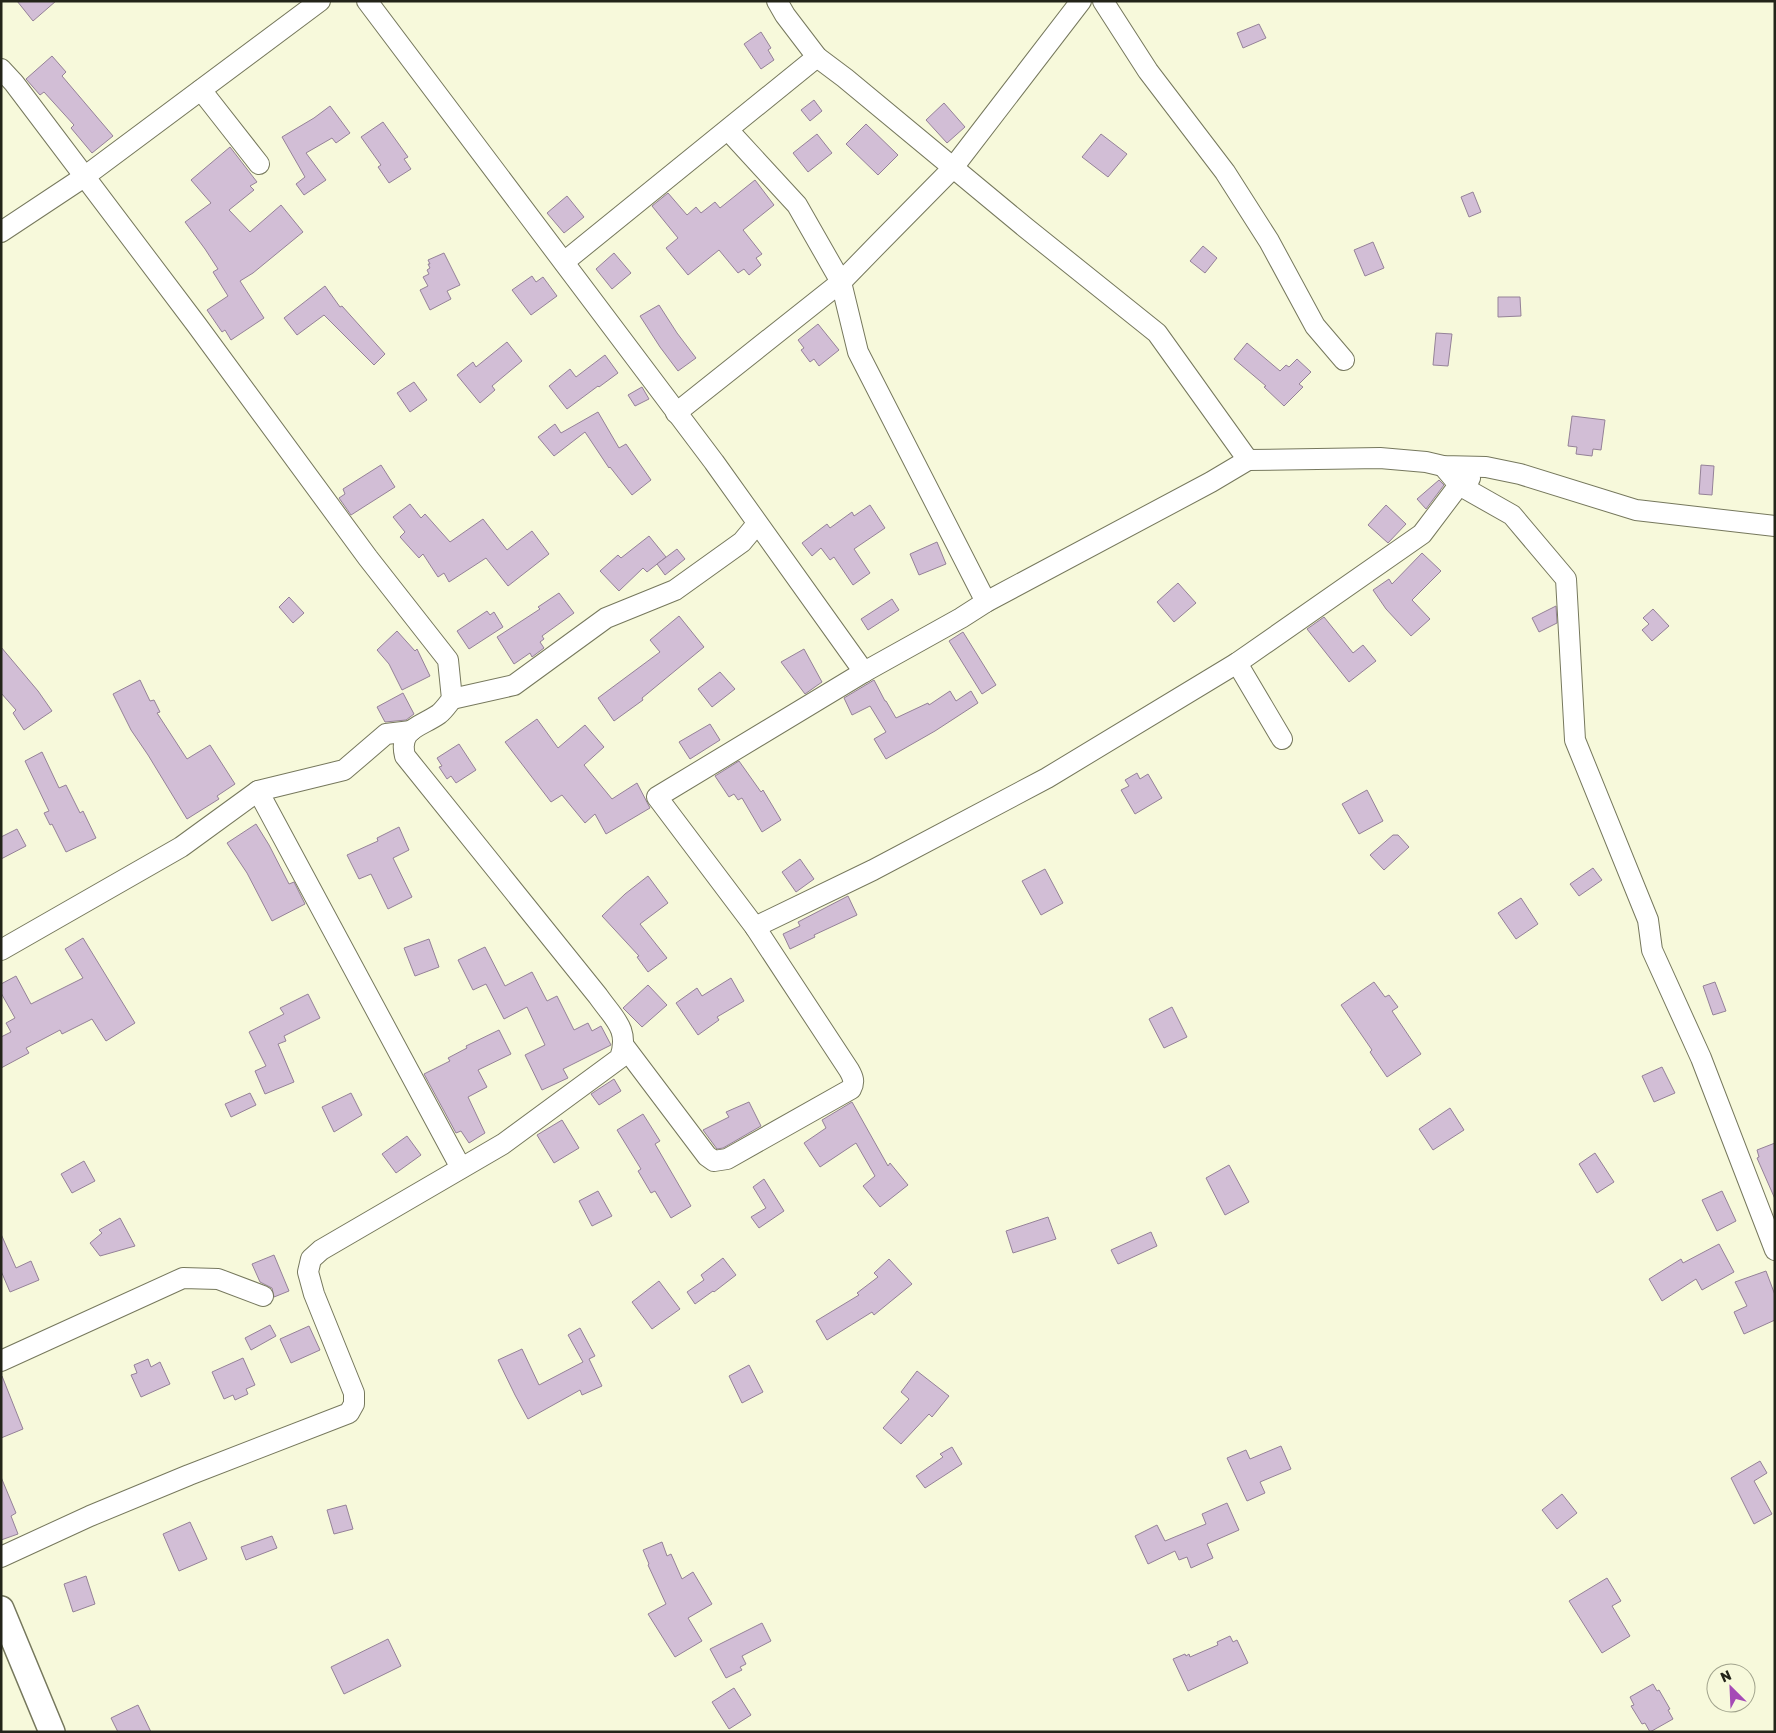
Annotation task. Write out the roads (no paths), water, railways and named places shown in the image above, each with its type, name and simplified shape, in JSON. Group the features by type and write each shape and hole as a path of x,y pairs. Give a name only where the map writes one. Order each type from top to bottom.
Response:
{"street":[{"path":"1,232 84,178 320,1"},
{"path":"367,1 676,412 864,672"},
{"path":"777,1 785,15 818,57 1026,228 1158,333 1248,460"},
{"path":"676,412 840,282 952,169 1080,1"},
{"path":"1103,1 1148,70 1225,172 1269,241 1315,326 1344,360"},
{"path":"564,262 818,57"},
{"path":"1,69 14,83 196,324 368,558 448,660 452,699"},
{"path":"201,90 259,164"},
{"path":"728,130 797,205 840,282 858,352 986,602"},
{"path":"624,1046 707,1156 714,1161 727,1159 851,1090 854,1085 849,1070 755,927 657,797 864,672 986,602 1211,482 1248,460 1380,458 1426,462 1443,466 1486,467 1520,474 1636,510 1775,526"},
{"path":"1443,466 1459,486 1512,515 1566,579 1575,740 1648,920 1652,950 1701,1058 1775,1250"},
{"path":"755,927 873,870 1047,778 1237,663 1422,534 1459,486 1486,467"},
{"path":"1,1557 90,1516 189,1474 349,1414 354,1404 354,1393 314,1294 308,1272 311,1259 321,1250 503,1144 620,1058 624,1046 623,1032 598,996 405,756 402,746 404,737 440,713 452,699 514,685 606,618 675,590 742,542 757,524"},
{"path":"1237,663 1282,739"},
{"path":"1,950 181,847 258,792 344,770 386,734 411,731"},
{"path":"258,792 461,1168"},
{"path":"1,1361 183,1278 218,1279 263,1296"},
{"path":"1,1609 52,1732"}]}
